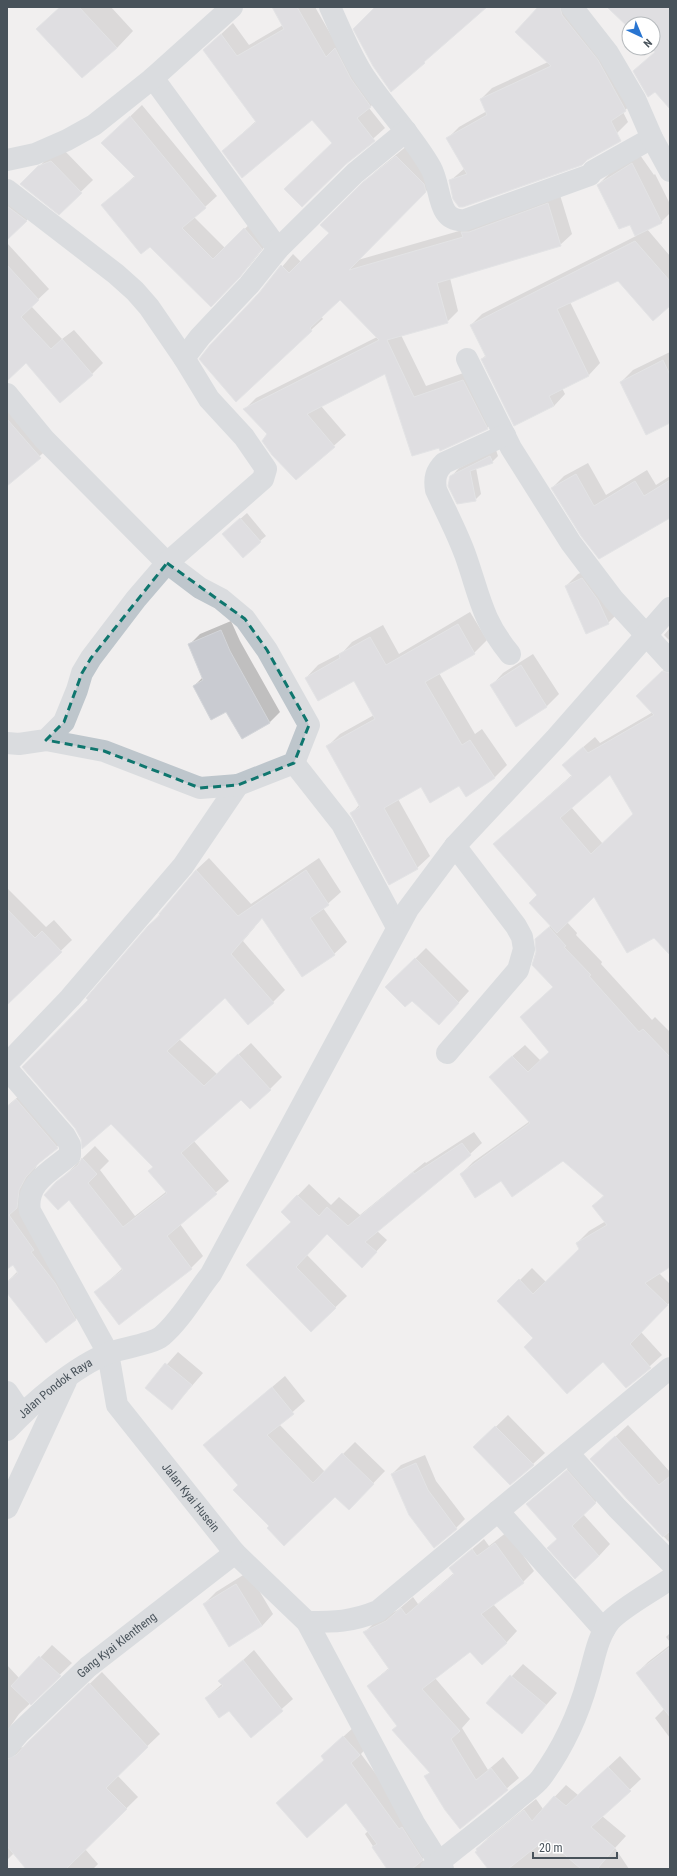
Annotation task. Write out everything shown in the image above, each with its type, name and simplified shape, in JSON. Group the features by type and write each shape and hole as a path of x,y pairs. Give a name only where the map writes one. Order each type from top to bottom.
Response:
{"street":[{"path":"7,160 35,154 67,140 94,125 153,78 232,7"},
{"path":"330,7 362,73 421,151 432,170 445,213 452,219 458,221 465,220 590,175 593,171 652,138"},
{"path":"572,7 593,32 636,99 652,138 670,171"},
{"path":"153,78 278,250"},
{"path":"184,358 278,250 355,173 406,131"},
{"path":"7,190 116,274 135,291 149,307 184,358 209,399 244,437 266,469 263,480 167,564 136,599 91,658 82,673 64,722 46,740"},
{"path":"467,359 505,435 571,543 614,600 648,635 670,661"},
{"path":"7,394 44,440 167,564 200,588 221,599 244,619 266,650 309,725 294,763 238,785 200,788 104,751 46,740 19,744 7,743"},
{"path":"505,435 444,463 438,469 434,479 436,490 466,557 486,619 497,638 510,654"},
{"name":"Jalan Pondok Raya","path":"7,1430 22,1414 68,1376 108,1353 160,1338 173,1325 210,1274 408,909 455,846 556,738 648,635 670,608"},
{"path":"294,763 342,824 397,927"},
{"path":"7,1064 70,998 183,866 238,785"},
{"path":"447,1053 518,970 524,949 522,937 516,926 455,846"},
{"name":"Jalan Kyai Husein","path":"7,1069 65,1136 70,1145 70,1155 34,1184 28,1200 30,1211 108,1353 117,1405 235,1553 307,1622 437,1867"},
{"path":"307,1622 342,1622 361,1618 378,1611 670,1368"},
{"path":"7,1508 68,1376"},
{"path":"7,1392 22,1414"},
{"path":"568,1453 617,1508 670,1562"},
{"path":"498,1512 604,1630"},
{"name":"Gang Kyai Klentheng","path":"7,1747 19,1733 88,1666 235,1553"},
{"path":"437,1867 485,1828 540,1779 562,1746 575,1721 589,1680 595,1653 604,1630 620,1613 670,1579"}],"highlighted area":[{"path":"167,563 245,619 267,650 309,725 294,763 238,785 200,788 104,751 46,740 64,722 82,673 91,658"}],"building":[{"path":"60,7 79,7 117,48 82,78 36,29"},
{"path":"272,7 297,7 326,57 335,48 351,79 371,107 357,118 375,141 346,164 302,207 284,189 332,143 312,120 242,178 222,151 256,122 203,50 221,34 237,56 284,29"},
{"path":"375,7 487,7 391,92 373,66 353,29"},
{"path":"538,7 560,7 562,15 598,60 626,111 611,121 621,141 587,160 582,165 463,207 459,207 453,199 449,180 467,174 446,138 487,115 480,99 551,66 515,32"},
{"path":"607,7 670,7 670,109 655,92 648,97 633,71 650,56 661,56 661,16 621,16 621,20"},
{"path":"130,116 206,208 182,228 213,259 244,228 262,249 240,277 211,307 150,247 141,254 101,205 135,177 101,143"},
{"path":"396,156 424,184 426,192 349,270 463,237 461,232 469,232 548,203 561,246 437,283 448,323 387,340 414,397 463,380 488,429 440,451 439,448 412,456 385,374 307,414 335,447 296,480 272,455 262,441 267,434 243,409 379,340 340,300 310,328 312,331 236,402 199,359 210,345 259,293 281,265 289,273 329,233 320,225 363,182"},
{"path":"51,161 82,193 59,215 20,184 38,166"},
{"path":"632,163 662,223 635,236 630,225 619,229 597,185"},
{"path":"7,206 27,221 7,240"},
{"path":"635,241 670,281 670,306 653,321 618,281 557,309 589,376 549,396 554,406 514,426 481,359 486,357 470,325"},
{"path":"7,265 39,300 21,317 51,349 62,339 93,375 60,403 26,363 7,381"},
{"path":"663,360 670,375 670,423 646,435 620,382"},
{"path":"7,419 41,458 7,486"},
{"path":"490,456 493,463 470,471 476,501 457,504 448,486 450,476"},
{"path":"576,474 594,506 635,481 644,496 670,480 670,518 599,559 581,536 551,488"},
{"path":"240,518 261,542 243,558 222,534"},
{"path":"582,578 598,600 609,624 586,634 565,586"},
{"path":"458,624 475,654 425,682 462,745 470,740 495,778 466,797 459,786 430,803 421,787 384,808 418,869 389,885 350,813 360,807 326,746 375,719 354,681 318,701 305,678 340,658 339,654 370,637 386,665"},
{"path":"221,630 230,651 270,723 242,739 226,712 211,720 193,686 203,680 188,644"},
{"path":"521,665 547,707 516,727 490,685"},
{"path":"662,671 670,673 670,955 654,938 627,953 594,897 557,933 529,903 537,895 493,844 572,776 562,765 583,747 588,753 654,715 636,696","holes":["610,775 633,814 591,854 560,818"]},
{"path":"196,870 238,916 306,870 329,905 310,918 335,955 302,977 262,918 231,954 274,1003 248,1025 225,998 167,1051 204,1086 238,1054 271,1090 250,1109 241,1100 181,1153 217,1194 167,1236 192,1269 119,1325 94,1292 123,1270 69,1200 58,1210 44,1195 56,1182 78,1165 82,1158 97,1174 88,1183 123,1227 167,1193 148,1171 153,1167 111,1124 82,1149 81,1139 75,1128 22,1067 88,1000 86,998 148,926 160,915 159,914"},
{"path":"7,909 35,938 42,931 62,952 7,1005"},
{"path":"549,927 566,946 564,947 591,975 589,976 639,1032 643,1029 670,1057 670,1267 645,1283 668,1305 630,1344 651,1368 626,1388 603,1362 567,1394 524,1347 533,1338 497,1301 519,1279 533,1294 579,1249 576,1243 607,1225 592,1206 604,1196 563,1161 512,1197 501,1181 475,1198 460,1174 530,1123 489,1077 512,1056 528,1072 549,1052 520,1017 553,987 532,965 536,952 535,939"},
{"path":"415,958 459,1003 439,1025 412,1001 405,1007 385,987"},
{"path":"16,1099 58,1148 39,1163 26,1177 19,1190 17,1208 9,1215 34,1250 31,1252 55,1283 76,1320 46,1343 7,1293 7,1282 18,1273 13,1265 7,1269 7,1107"},
{"path":"462,1143 471,1155 365,1242 377,1252 362,1268 327,1234 296,1267 336,1308 311,1332 246,1265 291,1222 281,1212 297,1195 319,1216 327,1207 348,1226 413,1172 414,1174"},
{"path":"165,1363 192,1385 172,1410 145,1388"},
{"path":"272,1387 294,1414 267,1435 313,1483 342,1453 374,1484 349,1510 335,1497 284,1546 267,1528 269,1526 233,1490 238,1485 203,1445"},
{"path":"495,1426 534,1465 510,1485 473,1447"},
{"path":"615,1436 659,1485 670,1476 670,1531 663,1537 590,1459"},
{"path":"416,1463 428,1490 457,1529 434,1548 409,1515 391,1474"},
{"path":"567,1470 596,1503 572,1526 599,1556 575,1579 547,1548 557,1539 526,1504"},
{"path":"495,1543 524,1583 481,1614 507,1643 482,1665 470,1652 422,1689 460,1731 451,1739 476,1780 491,1768 508,1790 460,1829 445,1810 424,1776 430,1773 392,1730 397,1726 367,1686 389,1669 363,1632 386,1621 401,1608 406,1615 454,1574 449,1568 472,1549 477,1556"},
{"path":"236,1584 262,1626 229,1647 203,1604"},
{"path":"670,1647 670,1717 636,1673"},
{"path":"39,1656 61,1676 31,1705 11,1686"},
{"path":"243,1660 283,1711 251,1738 229,1711 219,1718 205,1698 223,1686 218,1681"},
{"path":"510,1675 546,1705 522,1734 486,1703"},
{"path":"89,1683 148,1747 106,1788 127,1809 66,1869 26,1869 7,1846 7,1759 16,1755"},
{"path":"343,1736 360,1755 351,1763 399,1829 402,1827 423,1860 412,1869 387,1869 372,1847 377,1844 346,1803 307,1838 276,1803 324,1760 321,1756"},
{"path":"608,1767 631,1791 591,1827 615,1848 597,1869 581,1869 546,1839 508,1869 488,1869 475,1852 477,1851 476,1849 524,1810 532,1821 554,1796 566,1806"}]}
